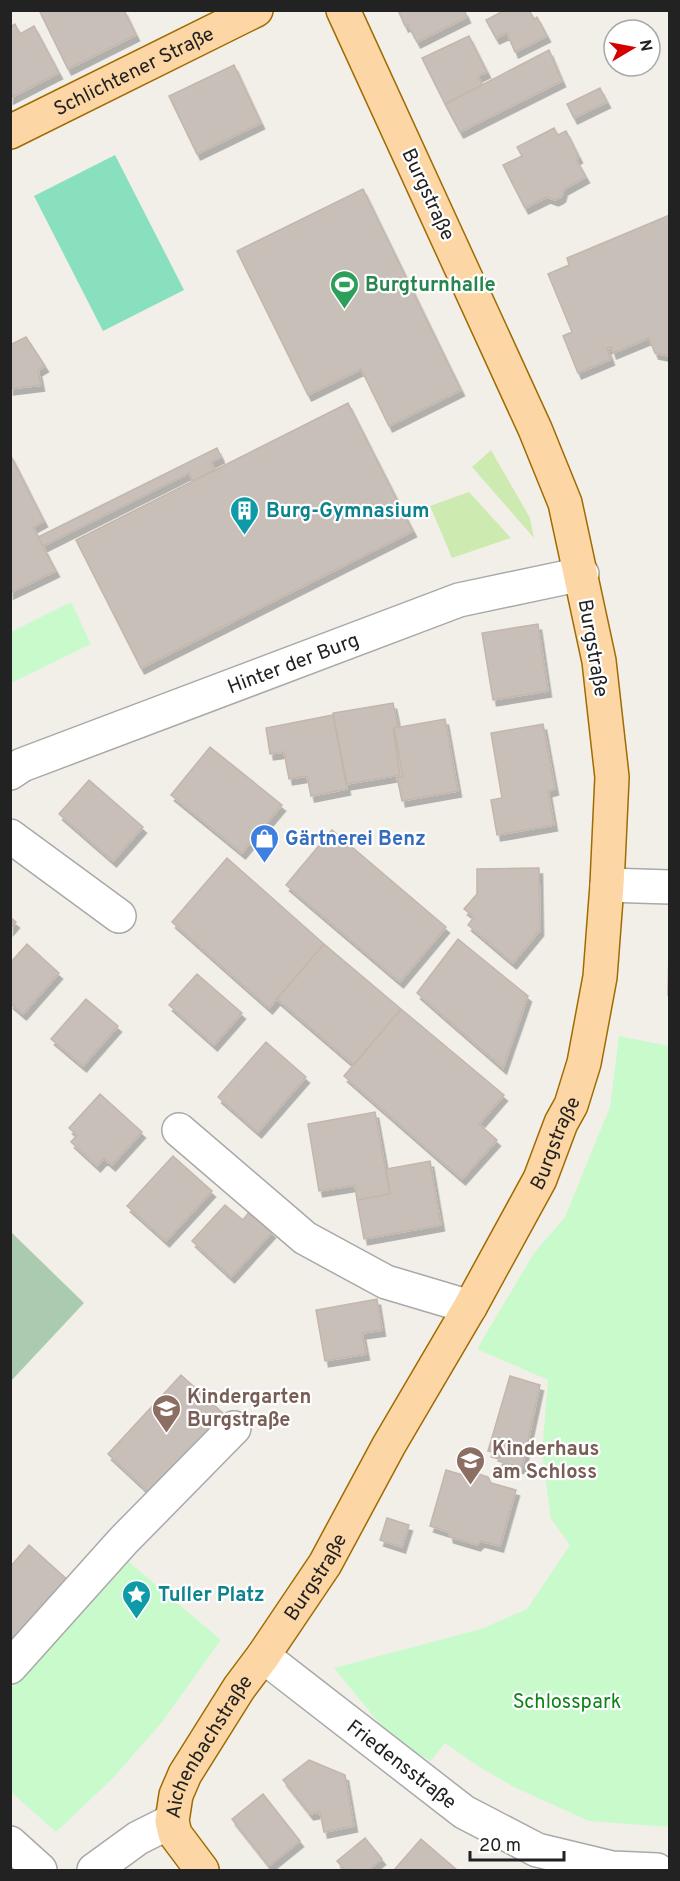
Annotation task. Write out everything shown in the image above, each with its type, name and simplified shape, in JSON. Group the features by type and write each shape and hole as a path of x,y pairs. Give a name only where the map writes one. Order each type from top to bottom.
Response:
{"main road":[{"name":"Schlichtener Straße","path":"10,132 256,10"},
{"name":"Burgstraße","path":"263,1656 325,1564 389,1444 470,1307 540,1179 561,1123 571,1105 584,1062 600,977 607,885 612,777 599,661 565,503 536,429 344,10"},
{"name":"Aichenbachstraße","path":"172,1821 176,1795 185,1774 239,1688 263,1656"},
{"path":"172,1821 175,1834 202,1870"}],"street":[{"name":"Hinter der Burg","path":"10,772 22,765 459,600 582,574"},
{"path":"10,836 119,916"},
{"path":"607,885 669,887"},
{"path":"179,1130 305,1238 386,1282 470,1307"},
{"path":"10,1667 123,1541 234,1428"},
{"name":"Friedensstraße","path":"263,1656 464,1812 537,1850 612,1868 657,1870"},
{"name":"Aichenbachstraße","path":"94,1870 138,1838 172,1821"},
{"path":"10,1843 40,1870"}],"green space":[{"path":"115,155 184,290 103,331 34,196"},
{"path":"491,450 530,518 534,538 472,467"},
{"path":"469,492 511,538 452,558 430,506"},
{"path":"71,602 91,644 11,683 11,632"},
{"name":"Schlosspark","path":"619,1036 669,1046 669,1827 589,1821 514,1787 445,1743 431,1761 392,1739 334,1668 481,1629 527,1609 570,1545 551,1519 542,1453 548,1380 477,1349 534,1253 565,1217 610,1107"},
{"path":"11,1232 84,1303 10,1381"},
{"path":"129,1562 221,1640 162,1722 113,1778 56,1832 11,1792 11,1688"}],"building":[{"path":"39,10 124,10 136,35 68,69"},
{"path":"398,10 464,10 467,17 417,42 408,25 405,26"},
{"path":"505,10 529,10 534,19 537,17 547,36 515,52 507,33 496,38 486,20"},
{"path":"15,24 20,34 34,26 59,73 10,98 10,27"},
{"path":"469,36 487,72 478,76 482,85 445,104 422,58"},
{"path":"549,50 562,81 460,132 445,104"},
{"path":"234,65 261,123 197,154 169,96"},
{"path":"600,88 607,102 574,118 567,104"},
{"path":"554,128 558,135 566,131 579,157 576,159 586,177 564,189 559,198 555,200 547,197 525,208 503,165 522,156 517,147"},
{"name":"Burgturnhalle","path":"363,189 461,390 389,426 361,369 308,395 237,251"},
{"path":"670,215 670,356 655,353 649,338 613,353 611,347 607,348 611,359 578,373 563,336 572,332 548,274 569,265 567,258"},
{"path":"26,337 45,366 38,370 41,385 10,389 10,345"},
{"name":"Burg-Gymnasium","path":"348,403 413,531 141,668 76,540"},
{"path":"217,448 221,457 211,462 215,470 193,481 189,473 43,546 38,537"},
{"path":"10,454 44,521 33,527 56,571 10,593"},
{"path":"538,624 548,691 493,700 482,633"},
{"path":"393,703 398,727 393,728 400,775 347,784 333,713"},
{"path":"333,715 347,789 311,796 307,776 289,779 284,752 270,754 266,728"},
{"path":"445,719 458,791 402,801 397,777 403,777 394,728"},
{"path":"543,724 555,789 548,791 554,825 497,835 491,800 502,798 491,733"},
{"path":"210,747 282,805 242,853 171,795"},
{"path":"89,780 143,827 113,861 59,814"},
{"path":"332,830 446,927 400,982 286,885"},
{"path":"227,858 324,944 269,1008 172,922"},
{"path":"539,868 540,930 513,963 468,925 474,917 464,909 477,894 477,869"},
{"path":"10,917 16,922 10,929"},
{"path":"458,939 528,996 503,1068 417,993"},
{"path":"27,944 59,973 23,1014 10,1003 10,963"},
{"path":"324,944 401,1009 354,1065 277,999"},
{"path":"669,949 670,995 668,995"},
{"path":"197,974 242,1013 214,1045 169,1005"},
{"path":"86,999 118,1026 83,1066 51,1039"},
{"path":"401,1009 504,1095 479,1124 497,1140 462,1179 344,1076"},
{"path":"266,1042 306,1077 258,1132 218,1097"},
{"path":"100,1094 142,1132 112,1165 104,1158 97,1166 71,1142 77,1135 69,1128"},
{"path":"375,1112 390,1194 357,1200 355,1185 319,1191 308,1124"},
{"path":"173,1156 212,1191 166,1241 127,1206"},
{"path":"430,1161 441,1225 364,1239 357,1200 390,1194 386,1169"},
{"path":"225,1205 243,1220 249,1212 272,1232 231,1277 192,1241"},
{"path":"377,1299 382,1330 362,1333 366,1354 325,1361 316,1310"},
{"name":"Kindergarten Burgstraße","path":"181,1375 224,1414 151,1494 108,1454"},
{"path":"510,1376 540,1385 522,1468 498,1461 501,1454 488,1451"},
{"path":"446,1470 473,1478 479,1474 488,1477 491,1483 516,1490 500,1546 481,1541 477,1545 450,1537 449,1532 430,1526"},
{"path":"387,1518 409,1525 402,1547 380,1540"},
{"path":"29,1545 70,1582 10,1651 10,1567"},
{"path":"309,1760 345,1775 354,1826 324,1832 320,1812 310,1814 283,1780"},
{"path":"263,1794 300,1841 269,1866 232,1819"},
{"path":"365,1838 382,1859 368,1870 345,1870 337,1861"},
{"path":"421,1839 457,1870 394,1870"}],"place":[{"name":"Burgturnhalle","path":"344,310"},
{"name":"Burg-Gymnasium","path":"245,536"},
{"name":"Gärtnerei Benz","path":"264,864"},
{"name":"Kindergarten Burgstraße","path":"166,1434"},
{"name":"Kinderhaus am Schloss","path":"471,1486"},
{"name":"Tuller Platz","path":"137,1620"}]}
